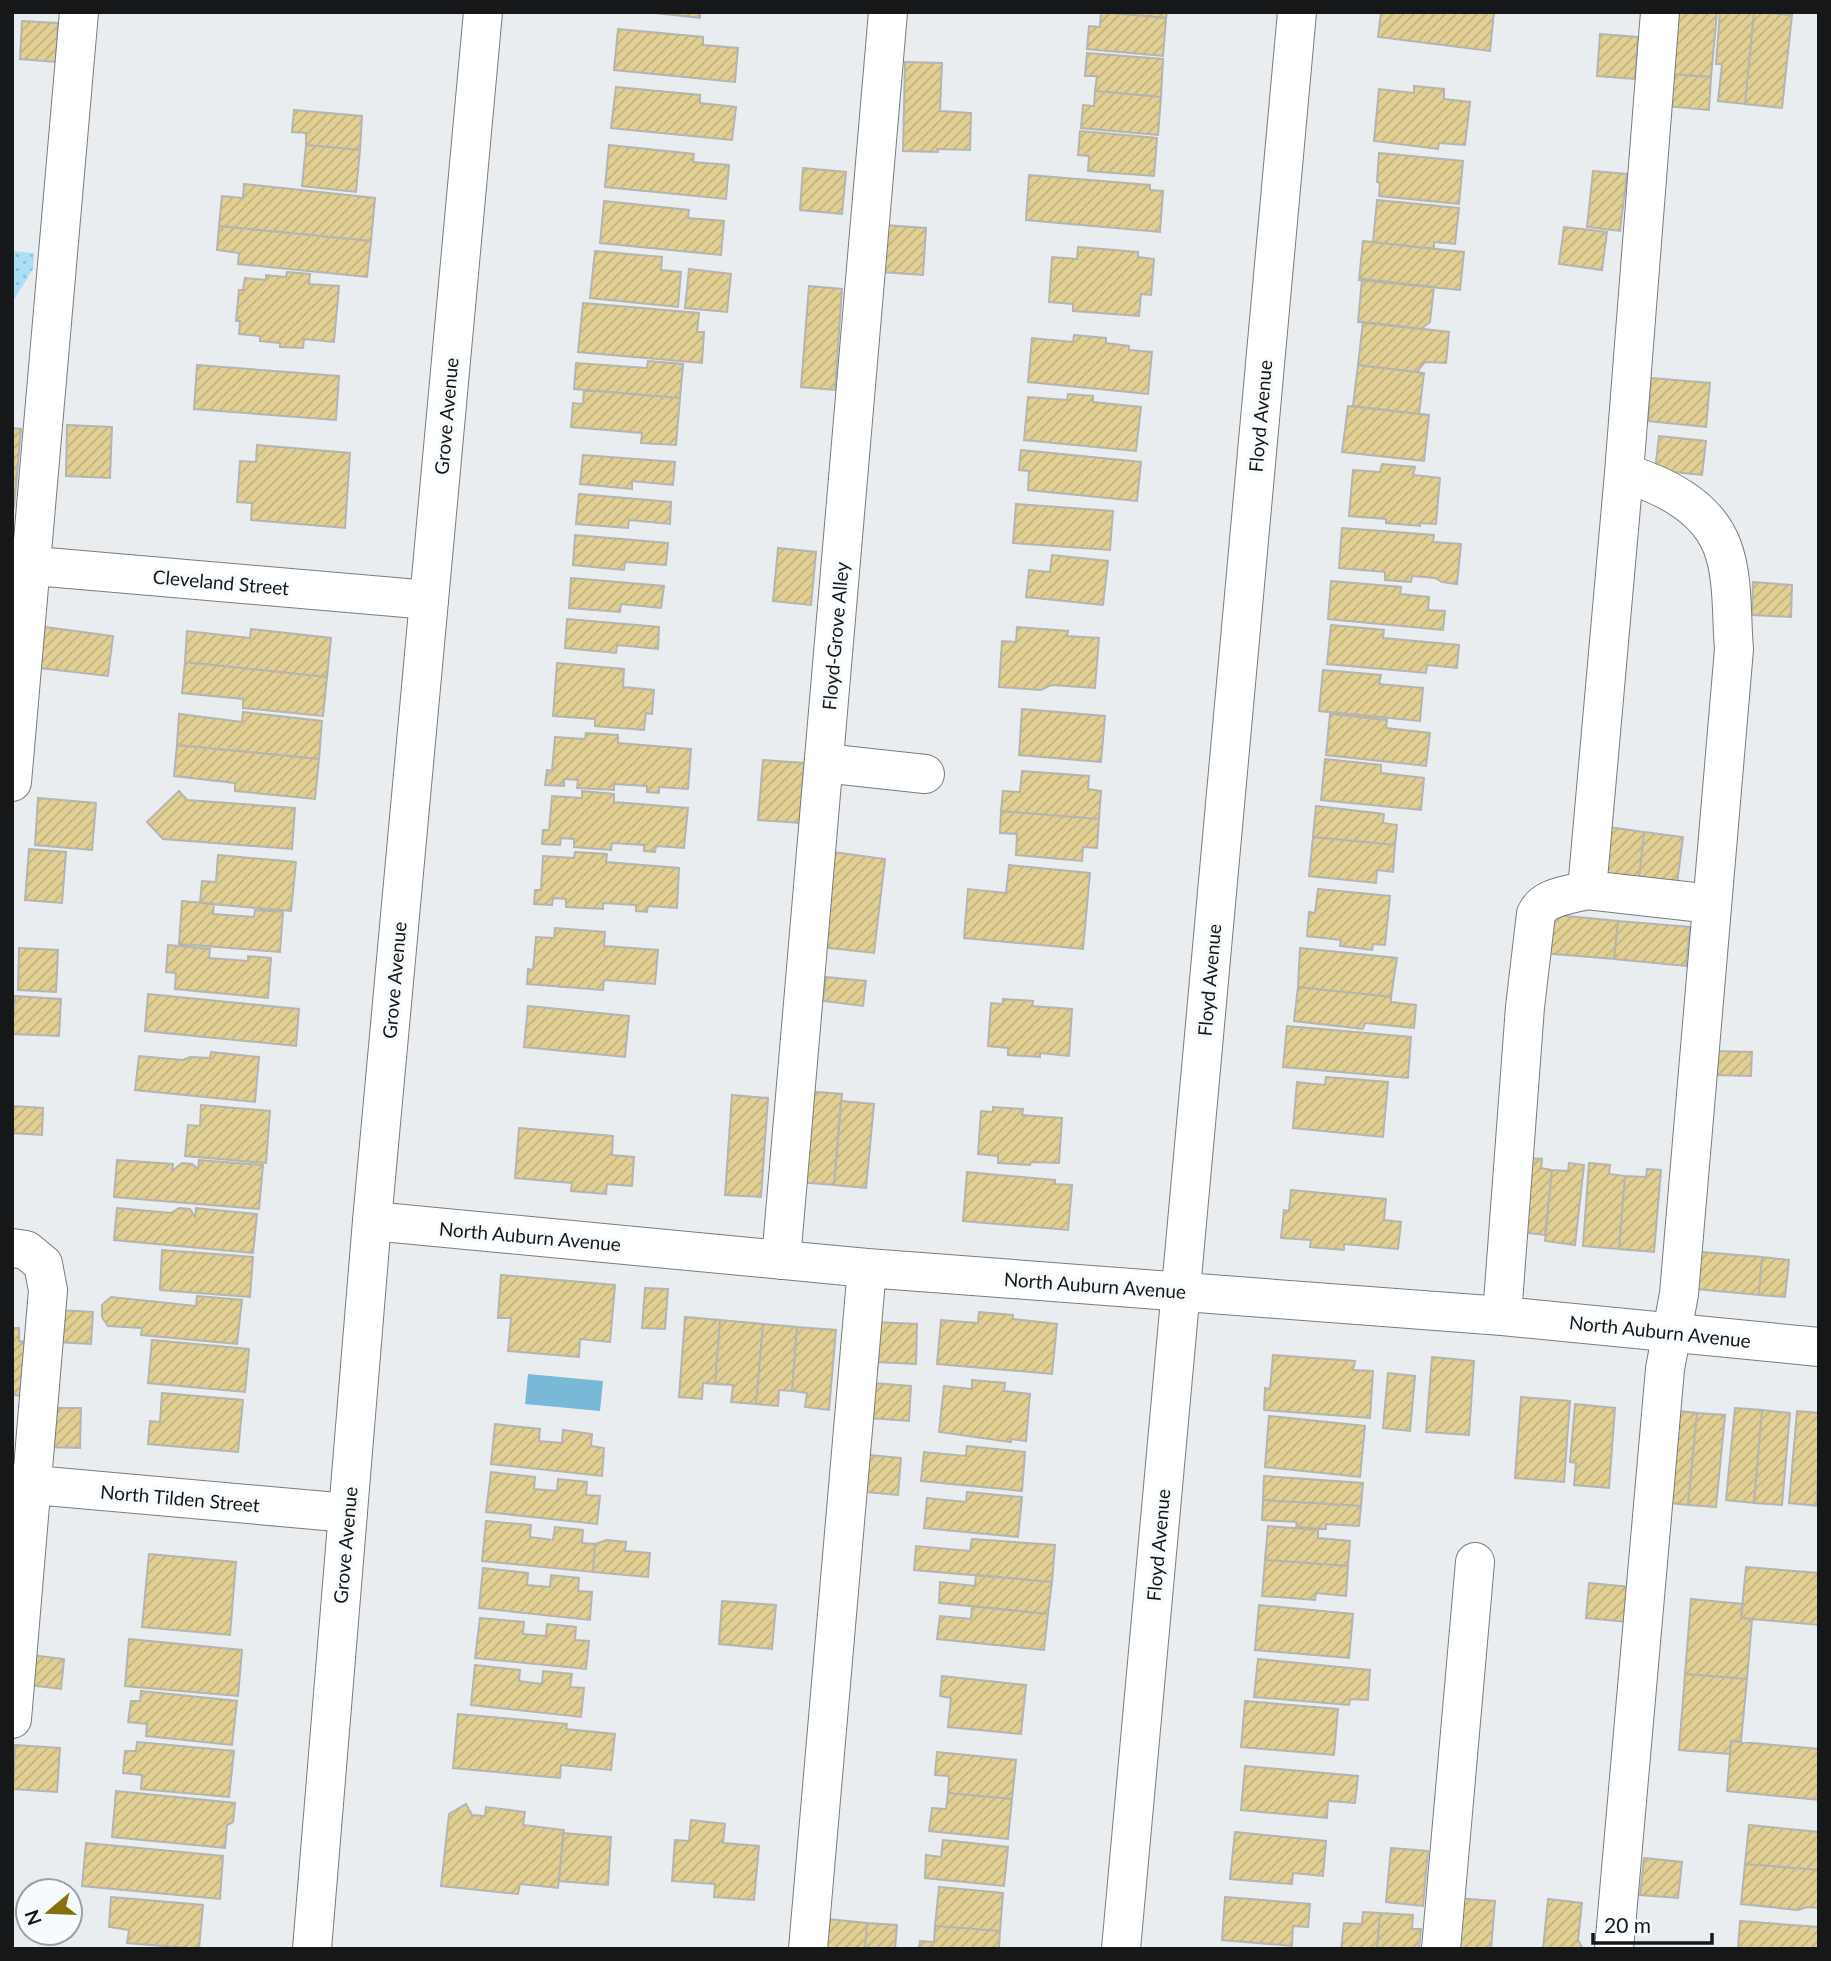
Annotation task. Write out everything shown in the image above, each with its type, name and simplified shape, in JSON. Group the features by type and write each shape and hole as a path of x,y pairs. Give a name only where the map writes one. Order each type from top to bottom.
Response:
{"street":[{"path":"12,782 22,565 79,12"},
{"name":"Grove Avenue","path":"312,1949 372,1221 483,12"},
{"name":"Floyd-Grove Alley","path":"781,1260 888,12"},
{"name":"Floyd Avenue","path":"1121,1949 1297,12"},
{"path":"1587,890 1624,473 1660,12"},
{"path":"1614,1949 1665,1369 1674,1333 1734,649 1728,573 1721,545 1696,509 1650,481 1624,473"},
{"name":"Cleveland Street","path":"22,565 429,600"},
{"path":"824,763 925,774"},
{"path":"1502,1316 1525,1007 1536,914 1540,905 1587,890 1712,904"},
{"name":"North Auburn Avenue","path":"372,1221 867,1268 1502,1316 1819,1347"},
{"path":"12,1248 26,1250 43,1264 48,1290 23,1484 12,1719"},
{"path":"808,1949 867,1268"},
{"name":"North Tilden Street","path":"23,1484 348,1513"},
{"path":"1441,1949 1475,1562"}],"shaded area":[{"path":"12,251 34,253 33,269 12,303"},
{"path":"528,1374 603,1381 600,1411 525,1404"}],"building":[{"path":"646,12 700,12 700,18"},
{"path":"1101,12 1166,18 1163,56 1087,49 1089,26 1100,27"},
{"path":"1101,12 1167,12 1166,18"},
{"path":"1381,12 1494,12 1490,51 1378,37"},
{"path":"1674,12 1717,12 1711,77 1669,74"},
{"path":"1720,12 1754,12 1745,104 1718,101 1722,64 1716,64"},
{"path":"1754,12 1792,15 1782,108 1745,104"},
{"path":"22,21 58,23 56,62 20,59"},
{"path":"618,29 703,37 703,45 738,48 735,82 614,70"},
{"path":"1600,34 1638,37 1635,79 1597,76"},
{"path":"1087,53 1163,59 1161,97 1095,91 1097,76 1085,76"},
{"path":"905,62 942,63 940,111 971,113 970,150 903,151"},
{"path":"1669,74 1711,77 1709,110 1666,106"},
{"path":"1414,86 1444,89 1444,99 1470,102 1465,145 1439,143 1438,149 1374,141 1379,89 1414,93"},
{"path":"616,87 700,95 700,103 736,107 732,140 611,128"},
{"path":"1095,91 1161,97 1158,135 1081,128 1083,105 1094,106"},
{"path":"294,110 362,116 360,150 306,145 306,133 292,132"},
{"path":"1080,131 1157,138 1154,176 1088,171 1089,156 1078,155"},
{"path":"306,145 360,150 356,192 302,186"},
{"path":"609,145 694,154 693,162 729,165 726,199 605,187"},
{"path":"1379,153 1463,161 1459,204 1379,196"},
{"path":"803,168 846,172 842,214 800,210"},
{"path":"1593,171 1627,174 1620,231 1587,227"},
{"path":"1029,175 1150,185 1150,190 1163,191 1160,232 1026,220"},
{"path":"244,184 375,198 371,241 219,226 222,196 243,198"},
{"path":"1377,200 1459,208 1455,244 1434,242 1434,249 1373,242"},
{"path":"604,201 689,210 688,218 724,221 721,255 600,243"},
{"path":"885,225 926,228 923,275 882,272"},
{"path":"219,226 371,241 367,277 238,264 239,253 217,250"},
{"path":"1564,227 1607,232 1602,270 1559,264"},
{"path":"1363,241 1464,252 1460,290 1359,280"},
{"path":"1078,247 1138,252 1138,257 1154,259 1151,295 1141,294 1139,316 1073,311 1073,304 1049,302 1052,257 1077,259"},
{"path":"595,251 662,257 661,270 681,272 678,307 590,298"},
{"path":"689,269 731,274 727,312 685,308"},
{"path":"287,272 310,274 309,284 339,286 334,342 304,339 303,348 280,347 280,343 260,341 260,336 239,334 240,321 236,321 239,290 243,290 245,278 266,280 266,275 286,277"},
{"path":"1362,279 1434,287 1430,322 1421,329 1358,322"},
{"path":"809,286 842,289 835,390 801,387"},
{"path":"583,303 699,313 697,332 704,332 702,363 578,352"},
{"path":"1363,322 1449,332 1446,363 1425,362 1417,372 1358,365"},
{"path":"1074,335 1106,338 1106,343 1129,346 1129,350 1152,352 1148,394 1028,382 1032,338 1073,342"},
{"path":"648,361 683,364 680,398 574,389 576,363 647,368"},
{"path":"197,365 339,376 336,420 194,409"},
{"path":"1358,365 1424,373 1419,414 1353,406"},
{"path":"1651,378 1710,383 1706,427 1648,421"},
{"path":"584,390 680,398 676,445 641,443 642,433 571,427 573,403 583,404"},
{"path":"1068,394 1093,396 1093,402 1141,407 1136,451 1024,440 1028,397 1067,400"},
{"path":"1348,406 1429,415 1424,461 1342,452"},
{"path":"67,425 112,427 110,478 66,476"},
{"path":"12,428 21,429 14,507 12,506"},
{"path":"1659,436 1706,441 1702,475 1655,470"},
{"path":"257,445 350,453 345,528 251,520 252,503 237,502 240,461 256,462"},
{"path":"1021,450 1141,462 1137,501 1028,490 1029,471 1019,470"},
{"path":"583,455 675,462 673,485 632,481 632,489 580,484"},
{"path":"1382,464 1415,467 1413,475 1440,478 1436,524 1420,523 1420,526 1386,523 1386,519 1349,516 1353,470 1380,472"},
{"path":"579,494 671,502 670,524 629,520 628,528 576,524"},
{"path":"1016,504 1113,511 1110,550 1013,543"},
{"path":"1342,528 1434,535 1433,542 1461,544 1457,584 1412,576 1411,582 1385,580 1385,572 1339,568"},
{"path":"575,535 668,543 666,565 625,562 624,570 573,565"},
{"path":"778,548 816,552 811,605 773,601"},
{"path":"1052,555 1108,561 1103,605 1026,597 1029,570 1050,572"},
{"path":"571,578 664,586 661,608 621,604 620,612 569,608"},
{"path":"1331,581 1401,587 1400,594 1429,597 1428,610 1445,611 1443,630 1328,619"},
{"path":"1753,582 1792,585 1791,617 1752,615"},
{"path":"567,619 659,627 658,649 617,645 616,653 565,648"},
{"path":"1331,625 1384,630 1383,638 1459,645 1457,668 1427,665 1426,673 1327,664"},
{"path":"45,627 113,636 108,676 40,668"},
{"path":"1017,627 1068,631 1067,636 1099,638 1095,688 1051,685 1041,690 999,687 1002,641 1016,642"},
{"path":"251,629 331,638 327,677 185,662 187,631 250,638"},
{"path":"185,662 327,677 323,716 243,708 243,699 182,693"},
{"path":"557,663 624,669 623,687 654,690 652,714 646,713 644,730 595,726 595,719 553,716"},
{"path":"1323,670 1381,675 1379,684 1423,688 1420,721 1319,711"},
{"path":"1022,709 1105,716 1101,762 1019,755"},
{"path":"243,712 322,721 319,759 177,745 179,714 242,722"},
{"path":"1330,714 1387,720 1386,728 1430,733 1426,766 1326,755"},
{"path":"586,733 618,735 618,743 691,749 688,789 659,787 659,793 647,792 647,786 614,784 614,790 577,788 578,780 564,779 564,786 545,785 547,770 552,771 555,737 585,739"},
{"path":"177,745 319,759 315,799 235,791 235,783 174,776"},
{"path":"1325,759 1381,765 1381,773 1424,778 1421,810 1321,800"},
{"path":"763,760 804,763 800,823 758,820"},
{"path":"1022,771 1089,776 1088,789 1101,791 1099,819 1001,811 1003,791 1020,792"},
{"path":"179,791 187,800 295,808 292,849 163,839 147,822"},
{"path":"582,791 614,794 614,802 688,808 684,848 656,846 655,852 644,851 644,845 612,843 611,850 574,847 574,839 561,838 560,845 542,844 543,830 549,830 552,796 582,798"},
{"path":"38,798 96,803 92,850 35,845"},
{"path":"1316,806 1384,814 1383,823 1397,825 1395,845 1313,837"},
{"path":"1001,811 1099,819 1097,848 1083,847 1082,861 1016,855 1017,834 1000,833"},
{"path":"1609,827 1644,832 1639,879 1604,874"},
{"path":"1644,832 1683,837 1677,884 1639,879"},
{"path":"1313,837 1395,845 1393,872 1377,870 1376,883 1309,876"},
{"path":"29,849 66,852 62,903 25,900"},
{"path":"575,852 607,854 606,862 679,868 677,908 648,906 647,912 636,911 636,905 603,903 603,909 566,907 566,899 553,898 552,905 534,904 535,890 541,890 543,856 574,858"},
{"path":"833,852 885,859 874,953 821,947"},
{"path":"218,855 296,862 291,911 200,903 202,881 216,882"},
{"path":"1009,865 1090,873 1083,949 964,938 968,889 1006,893"},
{"path":"1318,889 1390,896 1385,945 1373,944 1372,950 1340,946 1341,940 1307,936 1309,912 1315,913"},
{"path":"182,901 214,904 213,914 254,917 255,910 283,912 280,952 179,944"},
{"path":"1545,914 1618,921 1614,959 1542,953"},
{"path":"1618,921 1690,927 1686,966 1614,959"},
{"path":"555,928 605,932 604,946 658,950 655,984 604,980 603,990 527,984 528,969 533,970 536,937 554,938"},
{"path":"168,945 210,949 209,958 248,961 248,956 271,958 268,998 175,989 176,973 166,972"},
{"path":"19,948 58,950 56,992 18,990"},
{"path":"1300,948 1397,958 1391,997 1298,987"},
{"path":"826,977 866,981 863,1006 823,1001"},
{"path":"1298,987 1391,997 1391,1002 1416,1005 1414,1028 1365,1023 1363,1029 1294,1021"},
{"path":"148,994 299,1009 296,1046 145,1031"},
{"path":"15,996 61,999 59,1036 12,1034"},
{"path":"1003,999 1033,1001 1032,1006 1072,1009 1069,1056 1040,1053 1040,1057 1008,1055 1008,1048 988,1046 991,1003 1003,1004"},
{"path":"528,1006 629,1016 625,1057 524,1047"},
{"path":"1287,1026 1411,1037 1408,1078 1283,1067"},
{"path":"1714,1051 1752,1052 1751,1076 1714,1075"},
{"path":"211,1052 259,1057 255,1102 135,1090 139,1056 183,1060 190,1057 210,1058"},
{"path":"1326,1077 1388,1082 1383,1137 1293,1128 1297,1082 1325,1085"},
{"path":"804,1091 842,1094 834,1185 797,1182"},
{"path":"732,1095 768,1098 761,1197 725,1195"},
{"path":"841,1101 874,1104 866,1188 834,1185"},
{"path":"201,1105 270,1111 266,1163 185,1156 188,1125 200,1126"},
{"path":"12,1106 43,1108 42,1135 12,1133"},
{"path":"993,1107 1023,1109 1022,1115 1062,1118 1059,1163 998,1163 998,1156 978,1154 981,1111 993,1112"},
{"path":"519,1128 613,1136 612,1155 634,1157 632,1186 607,1184 606,1194 571,1191 572,1183 515,1178"},
{"path":"1519,1157 1542,1159 1541,1168 1552,1170 1545,1235 1511,1231"},
{"path":"117,1160 173,1164 172,1171 182,1163 192,1164 198,1169 199,1160 263,1165 259,1209 114,1197"},
{"path":"1569,1163 1584,1165 1575,1245 1545,1241 1552,1170 1568,1171"},
{"path":"1589,1163 1610,1165 1609,1174 1625,1176 1619,1249 1583,1246"},
{"path":"1647,1169 1661,1170 1654,1252 1619,1249 1625,1176 1646,1177"},
{"path":"967,1172 1055,1180 1055,1184 1072,1185 1068,1230 963,1221"},
{"path":"1291,1190 1386,1199 1384,1220 1401,1222 1398,1249 1344,1244 1344,1250 1310,1247 1311,1240 1281,1238 1284,1210 1289,1211"},
{"path":"117,1208 171,1213 179,1208 190,1209 195,1217 196,1208 257,1214 253,1253 114,1240"},
{"path":"162,1250 253,1257 250,1297 160,1290"},
{"path":"1690,1251 1762,1257 1759,1295 1686,1288"},
{"path":"1762,1257 1789,1260 1785,1297 1759,1295"},
{"path":"501,1275 615,1285 610,1342 580,1339 579,1357 508,1351 511,1318 498,1318"},
{"path":"645,1288 668,1289 665,1329 642,1328"},
{"path":"197,1296 242,1300 237,1344 141,1335 142,1328 108,1326 102,1317 102,1305 111,1297 196,1306"},
{"path":"57,1310 93,1312 91,1344 55,1342"},
{"path":"979,1312 1013,1315 1013,1319 1057,1324 1052,1374 937,1364 941,1320 978,1323"},
{"path":"685,1317 720,1320 715,1384 703,1383 702,1399 679,1397"},
{"path":"720,1320 763,1324 756,1404 731,1402 733,1385 715,1384"},
{"path":"876,1322 917,1324 916,1364 875,1362"},
{"path":"763,1324 797,1327 792,1391 779,1390 778,1406 756,1404"},
{"path":"797,1327 836,1330 829,1410 805,1407 807,1393 792,1391"},
{"path":"12,1328 19,1328 19,1341 30,1342 26,1396 12,1395"},
{"path":"152,1340 249,1349 245,1392 148,1383"},
{"path":"1273,1355 1355,1361 1353,1370 1373,1371 1370,1418 1264,1410 1265,1388 1270,1389"},
{"path":"1432,1357 1474,1361 1469,1435 1426,1432"},
{"path":"1388,1373 1415,1376 1410,1431 1383,1428"},
{"path":"972,1380 1005,1383 1004,1391 1030,1394 1026,1441 1011,1439 1011,1442 939,1432 944,1386 972,1389"},
{"path":"872,1383 911,1386 909,1421 870,1418"},
{"path":"162,1393 243,1400 238,1452 148,1444 150,1421 160,1422"},
{"path":"1521,1397 1570,1401 1564,1482 1515,1478"},
{"path":"1575,1404 1615,1408 1609,1488 1574,1485 1576,1463 1570,1462"},
{"path":"42,1408 81,1408 80,1448 41,1447"},
{"path":"1735,1408 1762,1410 1754,1503 1726,1500"},
{"path":"1670,1410 1697,1413 1688,1505 1661,1502"},
{"path":"1762,1410 1790,1413 1782,1505 1754,1503"},
{"path":"1797,1411 1819,1413 1817,1506 1789,1503"},
{"path":"1697,1413 1725,1415 1716,1507 1688,1505"},
{"path":"1269,1416 1365,1426 1360,1477 1265,1467"},
{"path":"495,1424 540,1429 539,1441 562,1443 563,1430 592,1434 591,1446 604,1448 602,1476 491,1464"},
{"path":"967,1446 1025,1452 1022,1491 921,1481 924,1452 966,1456"},
{"path":"869,1455 901,1458 898,1495 866,1492"},
{"path":"491,1472 535,1477 534,1489 557,1491 558,1479 587,1482 586,1495 600,1496 597,1524 486,1512"},
{"path":"1264,1476 1363,1483 1361,1506 1263,1500"},
{"path":"967,1492 1022,1497 1018,1537 924,1528 927,1498 966,1502"},
{"path":"1263,1500 1361,1506 1359,1526 1326,1524 1326,1529 1296,1527 1297,1522 1262,1520"},
{"path":"486,1521 531,1525 530,1537 553,1540 555,1527 583,1530 582,1543 595,1544 593,1572 482,1561"},
{"path":"1268,1526 1318,1530 1318,1538 1350,1541 1348,1566 1265,1560"},
{"path":"972,1539 1055,1545 1052,1582 914,1570 916,1546 970,1551"},
{"path":"607,1540 626,1542 625,1551 650,1553 648,1577 593,1572 595,1544"},
{"path":"149,1554 236,1562 230,1635 142,1627"},
{"path":"1265,1560 1348,1566 1346,1596 1316,1593 1315,1600 1262,1596"},
{"path":"1746,1567 1819,1573 1819,1625 1741,1618"},
{"path":"483,1568 528,1573 527,1585 550,1587 551,1575 579,1578 578,1591 592,1592 590,1620 479,1608"},
{"path":"976,1575 1052,1582 1048,1614 939,1603 940,1582 975,1586"},
{"path":"1589,1583 1631,1587 1628,1622 1586,1618"},
{"path":"1691,1599 1743,1604 1741,1618 1752,1619 1747,1679 1685,1674"},
{"path":"722,1601 776,1605 772,1649 719,1644"},
{"path":"1259,1605 1353,1614 1349,1658 1255,1650"},
{"path":"972,1606 1048,1614 1044,1650 937,1639 940,1616 971,1619"},
{"path":"480,1618 524,1622 523,1634 546,1636 547,1624 576,1627 575,1640 589,1641 586,1669 475,1658"},
{"path":"129,1639 242,1650 238,1696 125,1686"},
{"path":"31,1655 64,1659 61,1689 27,1685"},
{"path":"1258,1659 1370,1670 1368,1700 1350,1699 1349,1705 1254,1697"},
{"path":"475,1665 520,1670 519,1681 542,1684 543,1671 572,1674 570,1687 584,1688 581,1717 471,1705"},
{"path":"1685,1674 1747,1679 1741,1741 1731,1741 1730,1754 1679,1750"},
{"path":"942,1676 1026,1685 1021,1734 948,1727 951,1698 940,1696"},
{"path":"141,1691 237,1701 232,1745 146,1736 147,1724 128,1722 131,1701 140,1701"},
{"path":"1245,1701 1338,1709 1334,1755 1241,1747"},
{"path":"458,1714 567,1724 566,1729 615,1734 611,1770 561,1765 560,1778 453,1768"},
{"path":"1731,1741 1819,1749 1819,1800 1727,1791"},
{"path":"137,1742 234,1751 229,1797 141,1789 142,1775 123,1773 125,1751 136,1751"},
{"path":"15,1745 60,1748 57,1792 13,1789"},
{"path":"937,1752 1016,1760 1012,1799 948,1793 949,1776 935,1775"},
{"path":"1245,1766 1358,1776 1355,1803 1328,1801 1327,1818 1241,1810"},
{"path":"116,1791 235,1803 233,1822 227,1825 225,1848 112,1837"},
{"path":"948,1793 1012,1799 1008,1839 929,1831 932,1808 946,1809"},
{"path":"466,1804 472,1815 485,1816 486,1807 525,1812 523,1825 564,1830 558,1888 520,1884 518,1894 441,1886 449,1814"},
{"path":"691,1820 725,1824 723,1843 759,1846 754,1900 714,1897 715,1884 672,1881 675,1840 689,1841"},
{"path":"1749,1825 1819,1832 1819,1870 1745,1864"},
{"path":"1235,1832 1326,1841 1323,1876 1293,1873 1292,1884 1230,1879"},
{"path":"563,1833 611,1837 608,1885 559,1881"},
{"path":"943,1840 1008,1847 1004,1886 925,1878 926,1855 941,1857"},
{"path":"86,1843 223,1856 220,1899 84,1886"},
{"path":"1391,1848 1428,1851 1423,1906 1386,1902"},
{"path":"1644,1858 1682,1862 1678,1898 1640,1895"},
{"path":"1745,1864 1819,1870 1819,1908 1807,1907 1798,1910 1741,1904"},
{"path":"939,1887 1003,1893 1000,1931 935,1926"},
{"path":"111,1897 203,1905 199,1949 127,1943 129,1930 109,1927"},
{"path":"1225,1897 1310,1904 1308,1927 1293,1926 1292,1946 1222,1940"},
{"path":"1456,1898 1495,1901 1491,1949 1446,1949"},
{"path":"1548,1899 1582,1903 1578,1940 1583,1949 1543,1949"},
{"path":"1363,1912 1380,1913 1377,1949 1341,1949 1344,1923 1362,1924"},
{"path":"1380,1913 1413,1915 1412,1929 1421,1929 1419,1949 1377,1949"},
{"path":"817,1918 867,1923 865,1949 815,1949"},
{"path":"1740,1921 1819,1927 1819,1949 1738,1949"},
{"path":"867,1923 897,1925 895,1949 865,1949"},
{"path":"935,1926 1000,1931 999,1949 919,1949 920,1941 934,1942"}]}
